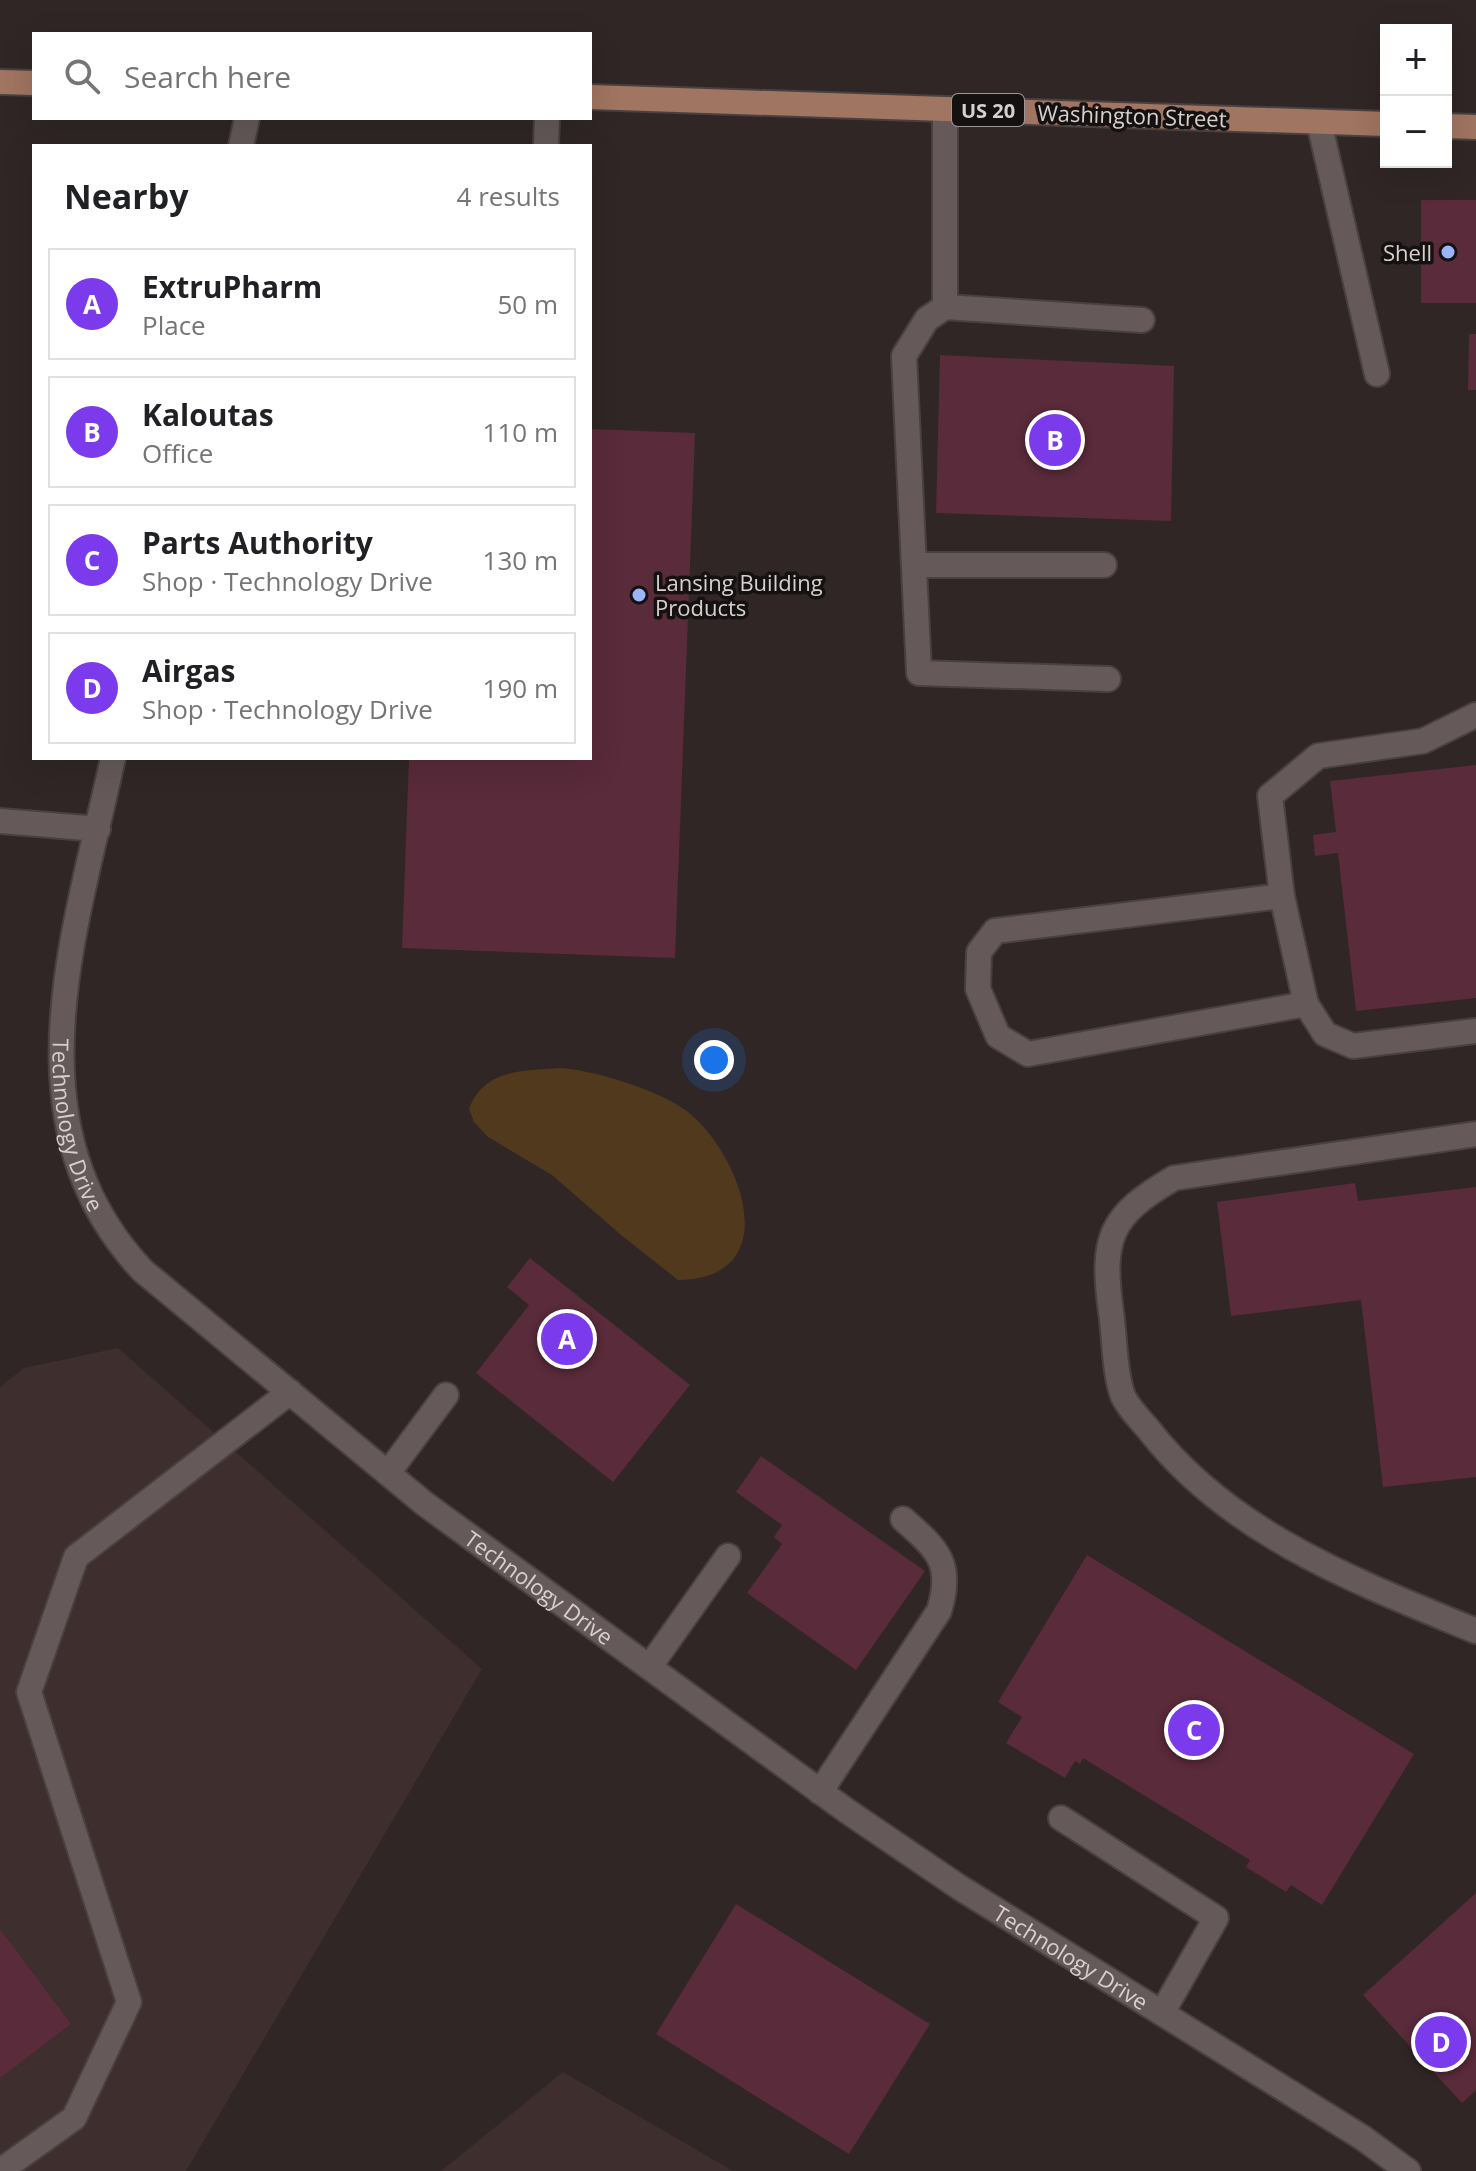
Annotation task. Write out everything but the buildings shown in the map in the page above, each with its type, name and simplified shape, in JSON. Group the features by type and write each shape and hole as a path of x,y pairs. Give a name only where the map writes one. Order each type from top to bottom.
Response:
{"main road":[{"path":"0,82 32,83"},
{"name":"Washington Street","path":"592,97 1380,124"},
{"path":"1452,126 1476,127"}],"street":[{"path":"945,109 945,307"},
{"path":"241,144 247,120"},
{"path":"546,144 547,120"},
{"path":"1319,122 1377,374"},
{"path":"1108,679 919,673 904,356 927,319 945,307 1142,320"},
{"path":"914,565 1104,565"},
{"path":"1476,715 1423,741 1318,756 1270,796 1282,896 1306,1004 1325,1034 1353,1046 1476,1031"},
{"name":"Technology Drive","path":"113,760 64,981 62,1087 76,1165 88,1193 119,1245 143,1271 425,1504 820,1792 959,1887 1344,2126 1408,2171"},
{"path":"0,821 98,829"},
{"path":"1282,896 995,931 979,952 978,989 998,1036 1028,1054 1306,1004"},
{"path":"1476,1134 1174,1178 1140,1198 1114,1227 1105,1267 1124,1397 1178,1467 1247,1520 1332,1572 1476,1631"},
{"path":"0,2171 74,2118 129,2002 29,1692 76,1557 290,1392"},
{"path":"388,1473 446,1395"},
{"path":"820,1792 939,1611 946,1588 940,1552 903,1519"},
{"path":"650,1666 728,1556"},
{"path":"1061,1818 1216,1918 1162,2013"}],"shaded area":[{"path":"561,1068 609,1077 645,1089 688,1112 708,1132 725,1156 744,1212 743,1238 733,1259 712,1274 678,1280 552,1175 488,1137 474,1122 469,1109 476,1096 495,1079 520,1071"},
{"path":"118,1348 482,1669 186,2171 0,2171 0,1387 24,1368"},
{"path":"563,2072 733,2171 441,2171"}],"place":[{"name":"Shell","path":"1448,252"},
{"name":"Kaloutas","path":"1055,440"},
{"name":"Lansing Building Products","path":"639,595"},
{"name":"ExtruPharm","path":"567,1339"},
{"name":"Parts Authority","path":"1194,1730"},
{"name":"Airgas","path":"1441,2042"}]}
